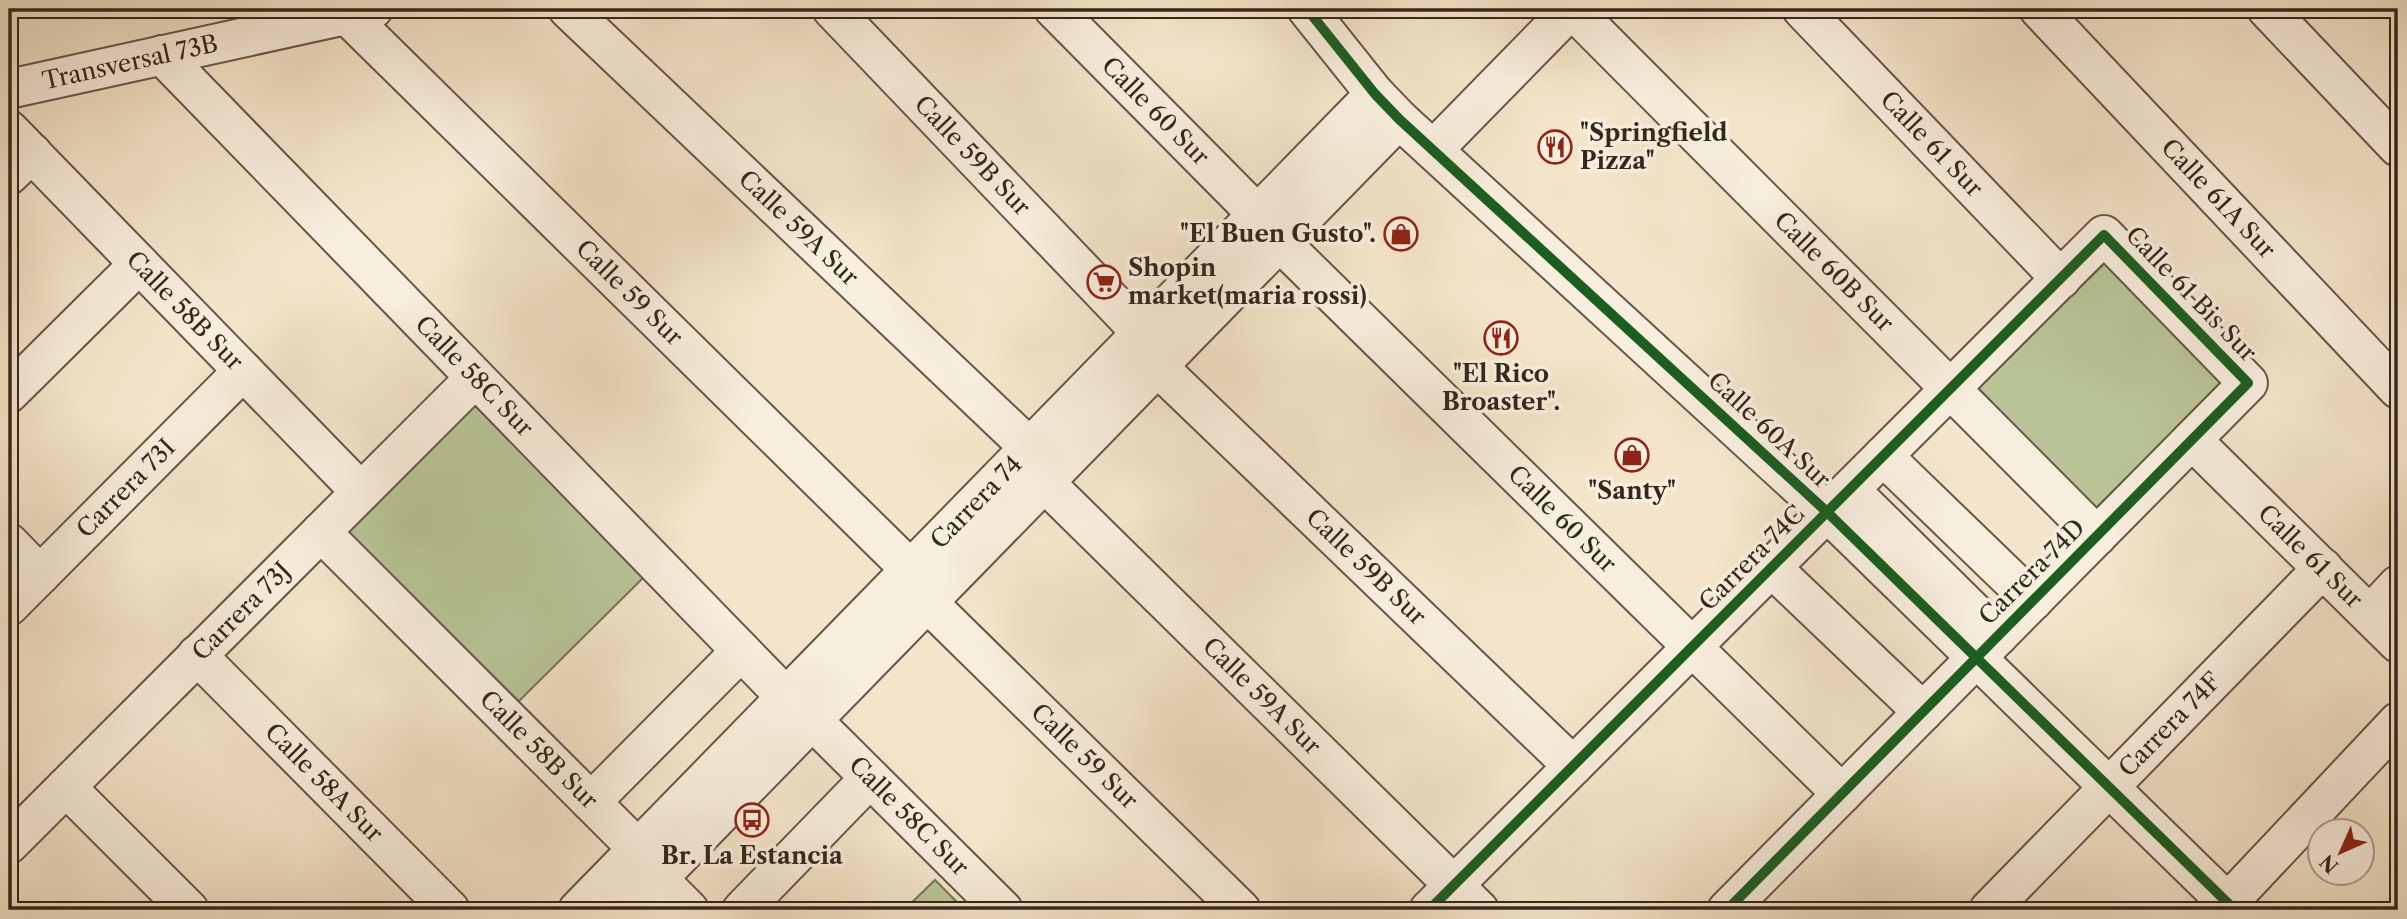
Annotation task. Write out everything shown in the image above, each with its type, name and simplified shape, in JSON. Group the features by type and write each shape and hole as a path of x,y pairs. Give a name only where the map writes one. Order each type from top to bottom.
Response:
{"street":[{"name":"Calle 59A Sur","path":"568,9 1030,448"},
{"name":"Calle 59B Sur","path":"832,9 1142,333"},
{"name":"Calle 60 Sur","path":"1054,9 1257,214"},
{"name":"Calle 60A Sur","path":"1307,9 1387,107 1433,150 1838,501 1987,647"},
{"path":"1433,150 1572,9"},
{"name":"Calle 60B Sur","path":"1572,9 2097,536"},
{"name":"Calle 61 Sur","path":"1802,9 2061,279"},
{"name":"Calle 61A Sur","path":"2039,9 2398,389"},
{"path":"2267,9 2398,147"},
{"name":"Transversal 73B","path":"9,89 361,12"},
{"name":"Calle 59 Sur","path":"361,12 911,570"},
{"name":"Calle 58C Sur","path":"162,55 741,651 1003,910"},
{"name":"Carrera 74","path":"578,910 648,864 800,709 911,570 1257,214 1387,107"},
{"name":"Carrera 74","path":"800,709 928,603 1281,243 1387,107"},
{"name":"Calle 58B Sur","path":"16,153 139,264 361,492"},
{"name":"Carrera 74C","path":"1454,902 1573,766 2104,235"},
{"name":"Calle 61 Bis Sur","path":"2104,235 2248,383"},
{"name":"Calle 60 Sur","path":"1281,243 1842,794"},
{"path":"9,393 139,264"},
{"name":"Calle 59B Sur","path":"1159,368 1573,766"},
{"name":"Carrera 73I","path":"9,606 243,371"},
{"name":"Carrera 73J","path":"9,844 475,378"},
{"name":"Carrera 74D","path":"1727,910 2248,383"},
{"name":"Calle 61 Sur","path":"2192,440 2398,643"},
{"path":"1883,456 2033,601"},
{"name":"Calle 59A Sur","path":"1045,484 1454,902"},
{"name":"Calle 58B Sur","path":"321,532 591,802 689,910"},
{"path":"9,543 40,575"},
{"path":"1772,568 1923,712"},
{"name":"Carrera 74F","path":"1989,910 2323,568"},
{"path":"2370,615 2398,585"},
{"name":"Calle 59 Sur","path":"928,603 1241,910"},
{"path":"1987,647 2109,787 2228,908 2398,722"},
{"path":"591,802 741,651"},
{"name":"Calle 58A Sur","path":"197,655 450,910"},
{"path":"742,910 870,778"},
{"path":"66,787 189,910"},
{"name":"Carrera 74","path":"627,910 648,864"}],"green space":[{"path":"2107,261 2226,383 2095,509 1977,387"},
{"path":"472,401 645,576 515,705 342,530"},
{"path":"935,880 965,910 904,910"}],"cycle path":[{"path":"1307,9 1375,94 1399,119 1827,512 2235,910"},
{"path":"1429,910 2104,235 2248,383 1727,910"}],"place":[{"name":"\"Springfield Pizza\"","path":"1555,147"},
{"name":"\"El Buen Gusto\".","path":"1401,234"},
{"name":"Shopin market(maria rossi)","path":"1104,282"},
{"name":"\"El Rico Broaster\".","path":"1501,338"},
{"name":"\"Santy\"","path":"1632,455"},
{"name":"Br. La Estancia","path":"752,820"}]}
